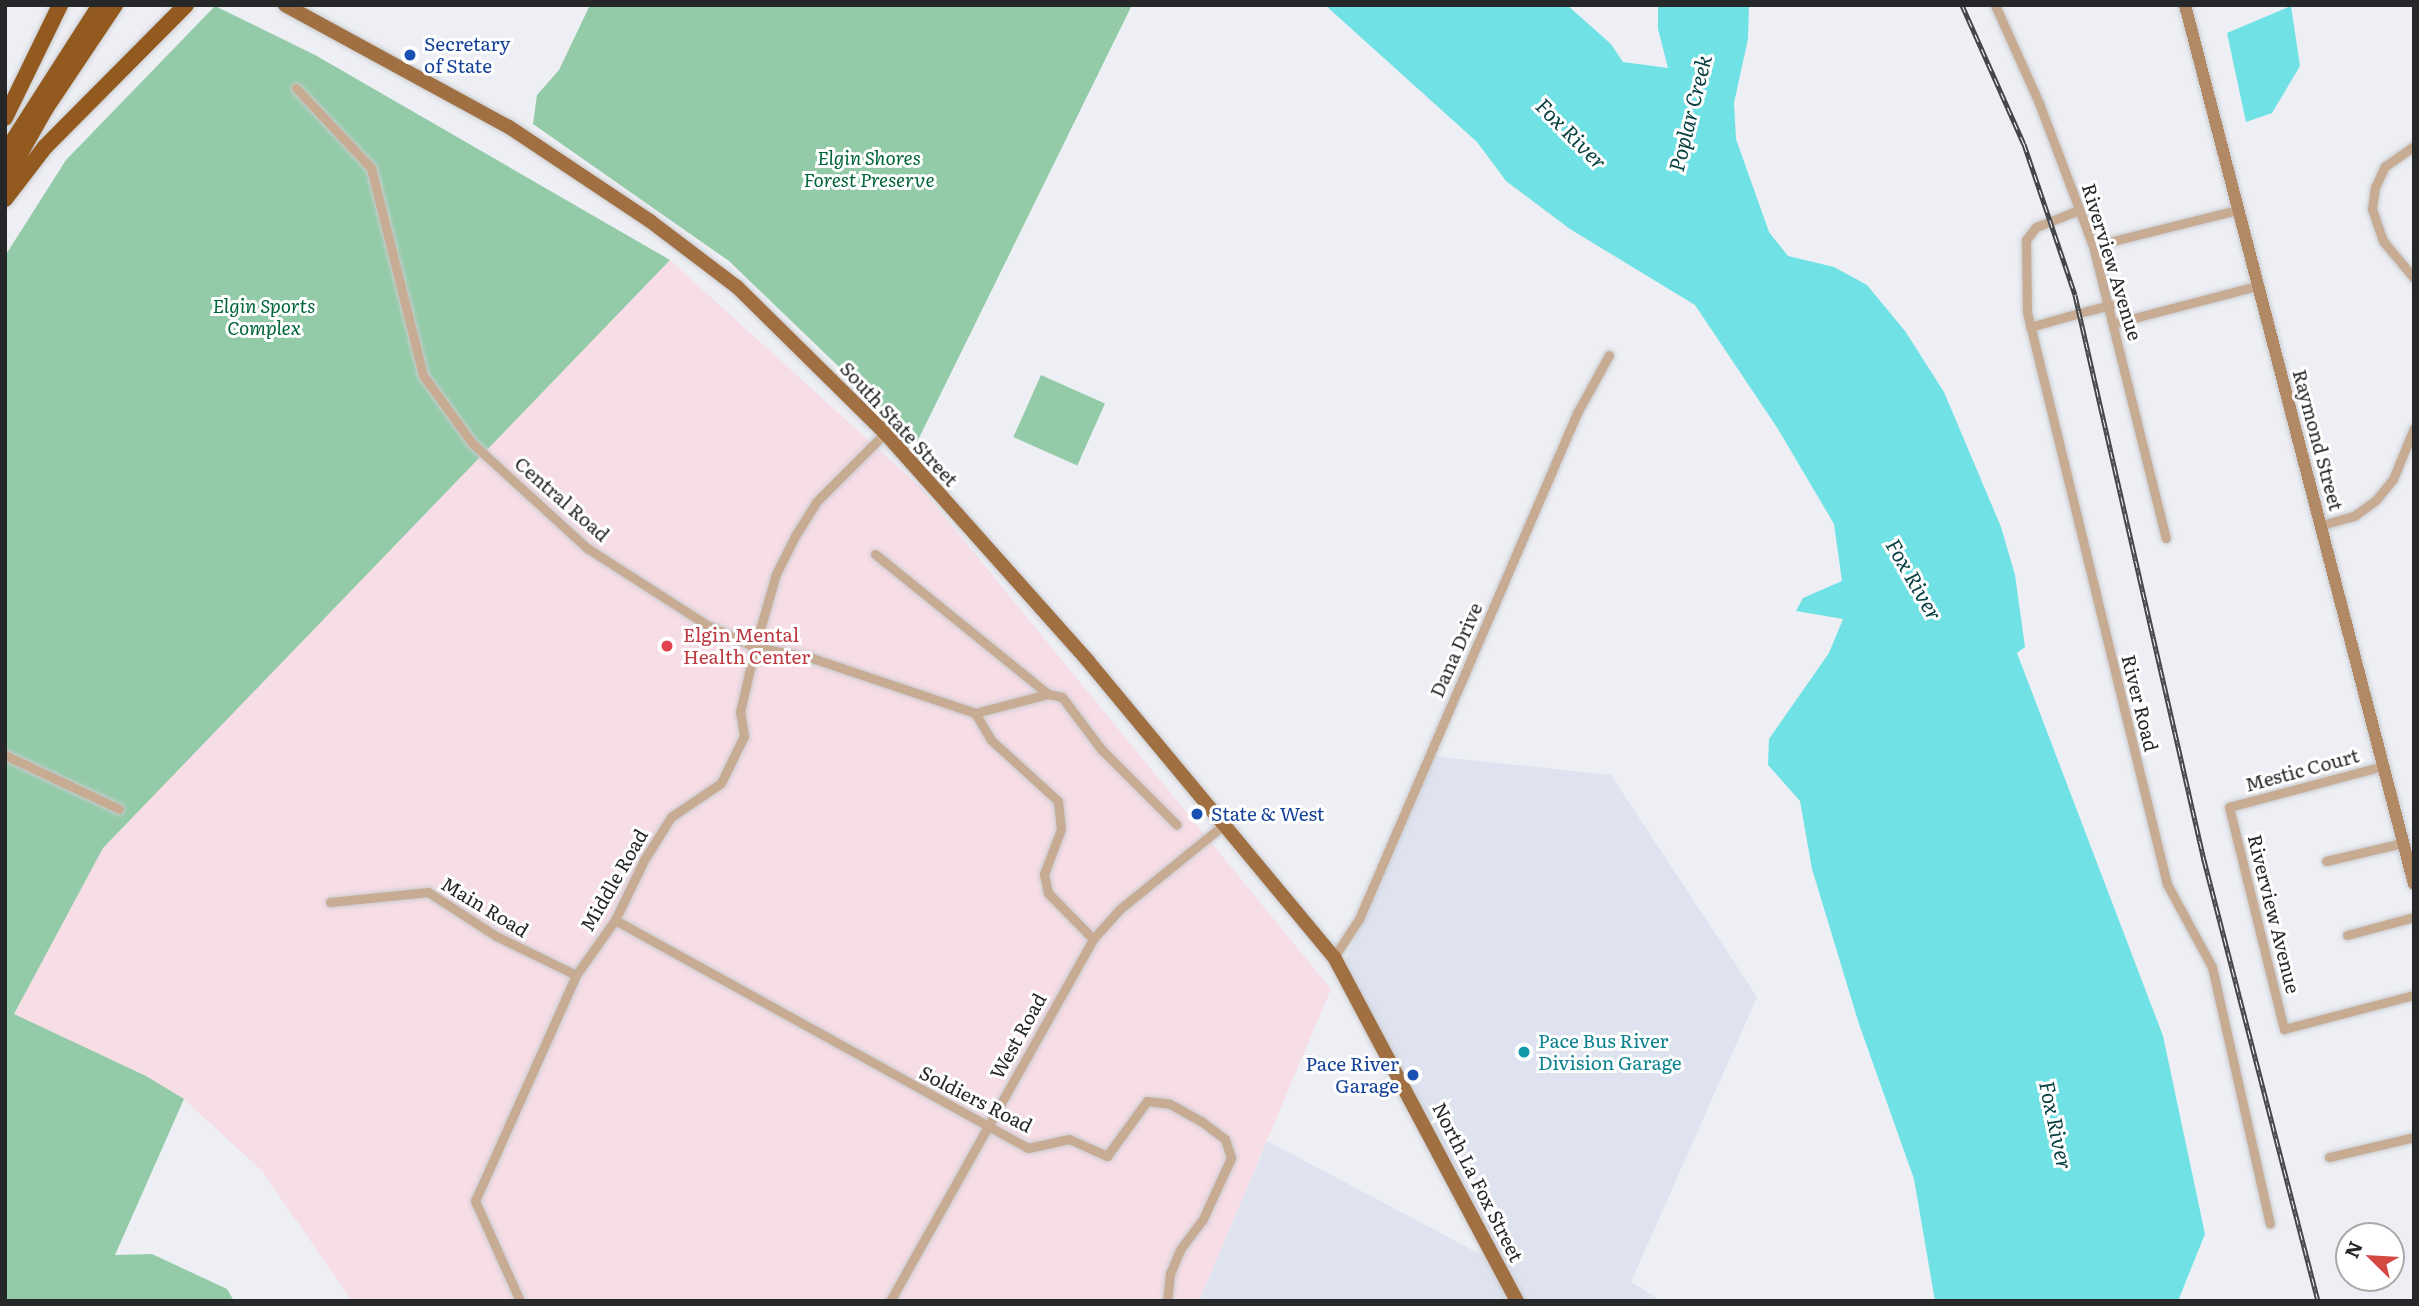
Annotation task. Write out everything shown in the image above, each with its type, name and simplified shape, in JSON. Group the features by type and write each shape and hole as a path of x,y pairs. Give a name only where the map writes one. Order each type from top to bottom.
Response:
{"highway":[{"path":"5,118 60,5"},
{"path":"5,153 100,5"},
{"path":"5,180 46,108 115,5"},
{"path":"5,199 45,147 186,5"}],"main road":[{"name":"South State Street","path":"285,5 520,134 650,221 737,287 885,433 1088,661 1222,826 1334,957 1364,1007"},
{"name":"North La Fox Street","path":"1364,1007 1517,1301"}],"street":[{"name":"Riverview Avenue","path":"1995,5 2039,103 2093,246 2115,323 2166,538"},
{"name":"Raymond Street","path":"2185,5 2414,884"},
{"name":"Central Road","path":"296,88 371,168 423,375 472,443 587,548 707,625 755,647 812,658 975,713"},
{"path":"2414,146 2385,166 2375,187 2372,209 2382,241 2414,278"},
{"name":"River Road","path":"2079,210 2036,227 2026,240 2030,327 2167,884 2212,967 2270,1224"},
{"path":"2093,246 2237,210"},
{"path":"2115,323 2257,286"},
{"path":"2030,327 2110,305"},
{"name":"Dana Drive","path":"1334,957 1359,919 1577,413 1609,355"},
{"path":"2322,525 2354,516 2376,500 2393,479 2414,428"},
{"name":"Middle Road","path":"520,1301 475,1202 576,975 615,919 643,860 671,817 721,783 744,736 740,712 755,647 776,574 795,536 816,502 885,433"},
{"path":"875,554 1048,694"},
{"path":"1093,939 1048,893 1044,874 1061,830 1058,800 991,740 975,713 1048,694 1062,697 1101,749 1178,825"},
{"path":"5,755 119,809"},
{"name":"Mestic Court","path":"2229,807 2384,766"},
{"name":"Riverview Avenue","path":"2229,807 2284,1028 2414,995"},
{"name":"West Road","path":"890,1301 1093,939 1120,909 1222,826"},
{"path":"2326,861 2403,843"},
{"name":"Main Road","path":"330,902 428,892 496,936 576,975"},
{"path":"2347,935 2414,917"},
{"name":"Soldiers Road","path":"615,919 987,1129 1028,1148 1069,1139 1107,1156 1147,1101 1170,1104 1225,1139 1231,1158 1203,1220 1175,1262 1167,1301"},
{"path":"2329,1157 2414,1137"}],"shaded area":[{"name":"Elgin Mental Health Center","path":"670,260 921,488 1331,989 1199,1301 352,1301 262,1171 184,1099 146,1076 14,1015 119,809"},
{"name":"Pace Bus River Division Garage","path":"1432,756 1611,775 1757,997 1631,1282 1662,1301 1519,1301 1343,965"},
{"path":"1267,1141 1493,1261 1513,1301 1199,1301"}],"green space":[{"name":"Elgin Shores Forest Preserve","path":"590,5 1132,5 917,442 729,261 533,124 537,95 559,70"},
{"name":"Elgin Sports Complex","path":"215,6 315,55 670,260 103,848 14,1014 146,1076 184,1099 115,1255 152,1254 227,1289 234,1301 5,1301 5,256 66,160"},
{"path":"1041,375 1105,403 1077,466 1013,437"}],"water":[{"path":"1325,5 1567,5 1611,44 1623,62 1668,68 1658,29 1658,5 1749,5 1748,39 1734,103 1736,139 1769,232 1788,256 1834,267 1867,285 1905,331 1944,392 2001,527 2015,575 2025,647 2017,653 2163,1036 2205,1234 2178,1301 1935,1301 1914,1179 1859,1024 1812,869 1800,801 1768,765 1769,739 1829,653 1843,619 1796,611 1803,598 1842,581 1834,524 1778,429 1695,305 1570,229 1506,181 1477,142"},
{"path":"2291,6 2300,66 2272,113 2246,122 2227,33"}],"railway":[{"path":"1962,5 2024,144 2075,295 2204,860 2318,1301"}],"place":[{"name":"Secretary of State","path":"410,55"},
{"name":"Elgin Mental Health Center","path":"667,646"},
{"name":"State & West","path":"1197,814"},
{"name":"Pace Bus River Division Garage","path":"1524,1052"},
{"name":"Pace River Garage","path":"1413,1075"}],"water label":[{"name":"Poplar Creek","path":"1689,113"},
{"name":"Fox River","path":"1572,133"},
{"name":"Fox River","path":"1915,579"},
{"name":"Fox River","path":"2057,1125"}]}
